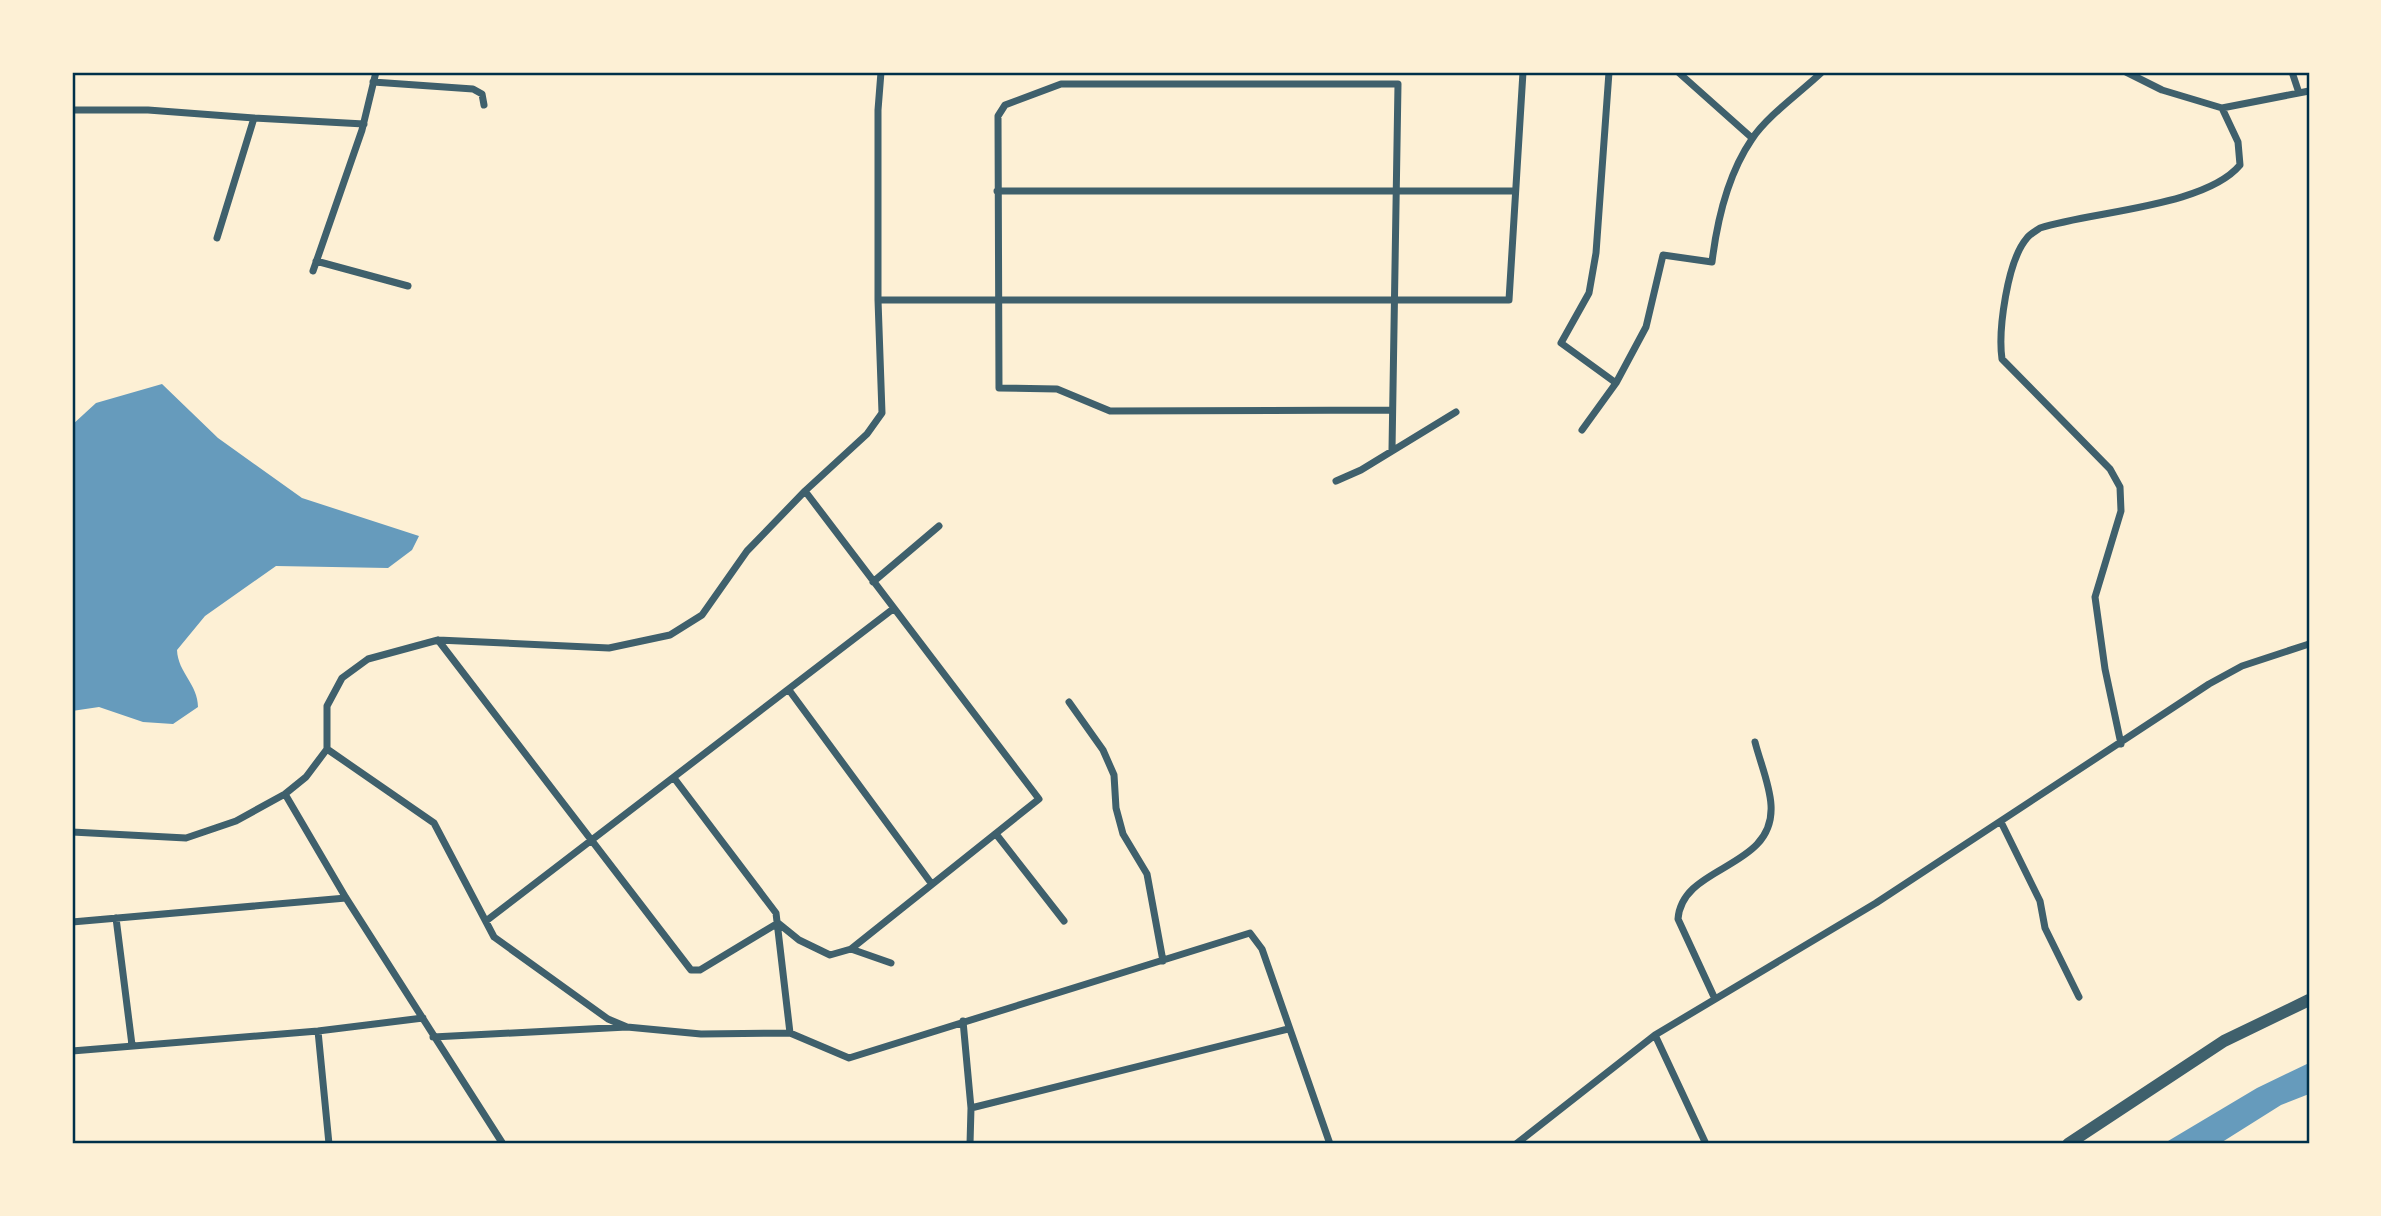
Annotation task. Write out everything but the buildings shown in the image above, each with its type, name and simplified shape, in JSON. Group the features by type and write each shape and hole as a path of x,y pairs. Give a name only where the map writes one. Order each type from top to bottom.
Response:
{"street":[{"path":"313,271 364,124 376,72"},
{"path":"72,832 186,838 236,821 285,794 306,777 327,749 327,706 342,678 368,659 438,640 609,648 670,635 702,615 747,551 805,491 867,434 882,413 878,300 878,110 881,72"},
{"path":"878,300 1509,300 1523,72"},
{"path":"1609,72 1597,253 1589,293 1561,343 1616,383"},
{"path":"1678,72 1752,138"},
{"path":"1582,430 1616,383 1646,327 1663,255 1712,262 1716,227 1735,171 1752,138 1822,72"},
{"path":"2126,72 2162,90 2222,108 2309,91"},
{"path":"2292,72 2299,93"},
{"path":"373,82 473,89 482,94 484,105"},
{"path":"1391,410 1110,411 1057,389 999,388 998,116 1005,105 1061,84 1398,85 1392,450"},
{"path":"2121,744 2105,669 2095,597 2121,511 2120,487 2110,469 2002,359 1999,336 2019,253 2027,237 2040,228 2169,201 2233,173 2239,165 2241,155 2222,108"},
{"path":"72,110 148,110 364,124"},
{"path":"217,238 254,118"},
{"path":"997,191 1515,191"},
{"path":"316,261 408,286"},
{"path":"1336,481 1361,470 1456,412"},
{"path":"778,923 799,940 830,955 851,949 1039,799 892,609 805,491"},
{"path":"873,582 939,526"},
{"path":"486,921 892,609"},
{"path":"438,640 691,970 700,970 778,923"},
{"path":"1516,1144 1655,1035 1876,903 2209,684 2242,666 2309,643"},
{"path":"789,690 931,883"},
{"path":"1069,702 1103,750 1114,775 1116,808 1123,834 1147,874 1163,961"},
{"path":"1715,999 1678,919 1679,904 1692,890 1758,846 1768,831 1771,804 1755,742"},
{"path":"327,749 434,823 494,937 608,1018 627,1027"},
{"path":"674,778 776,913 790,1033"},
{"path":"285,794 346,898 503,1144"},
{"path":"2001,822 2040,901 2045,928 2079,997"},
{"path":"996,834 1064,921"},
{"path":"72,922 346,898"},
{"path":"116,918 132,1045"},
{"path":"433,1037 627,1027 701,1034 790,1033 849,1058 1250,933 1262,949 1330,1144"},
{"path":"851,949 891,963"},
{"path":"2068,1144 2224,1041 2309,1000"},
{"path":"72,1051 318,1031 423,1018"},
{"path":"963,1021 971,1108 970,1144"},
{"path":"971,1108 1288,1029"},
{"path":"318,1031 329,1144"},
{"path":"1655,1035 1706,1144"}],"water":[{"path":"162,384 218,438 302,498 419,536 412,550 388,568 276,566 205,616 177,650 181,665 195,692 198,707 173,724 143,722 99,707 72,711 72,425 96,403"},
{"path":"2309,1063 2309,1094 2281,1105 2219,1144 2163,1144 2257,1088"}]}
